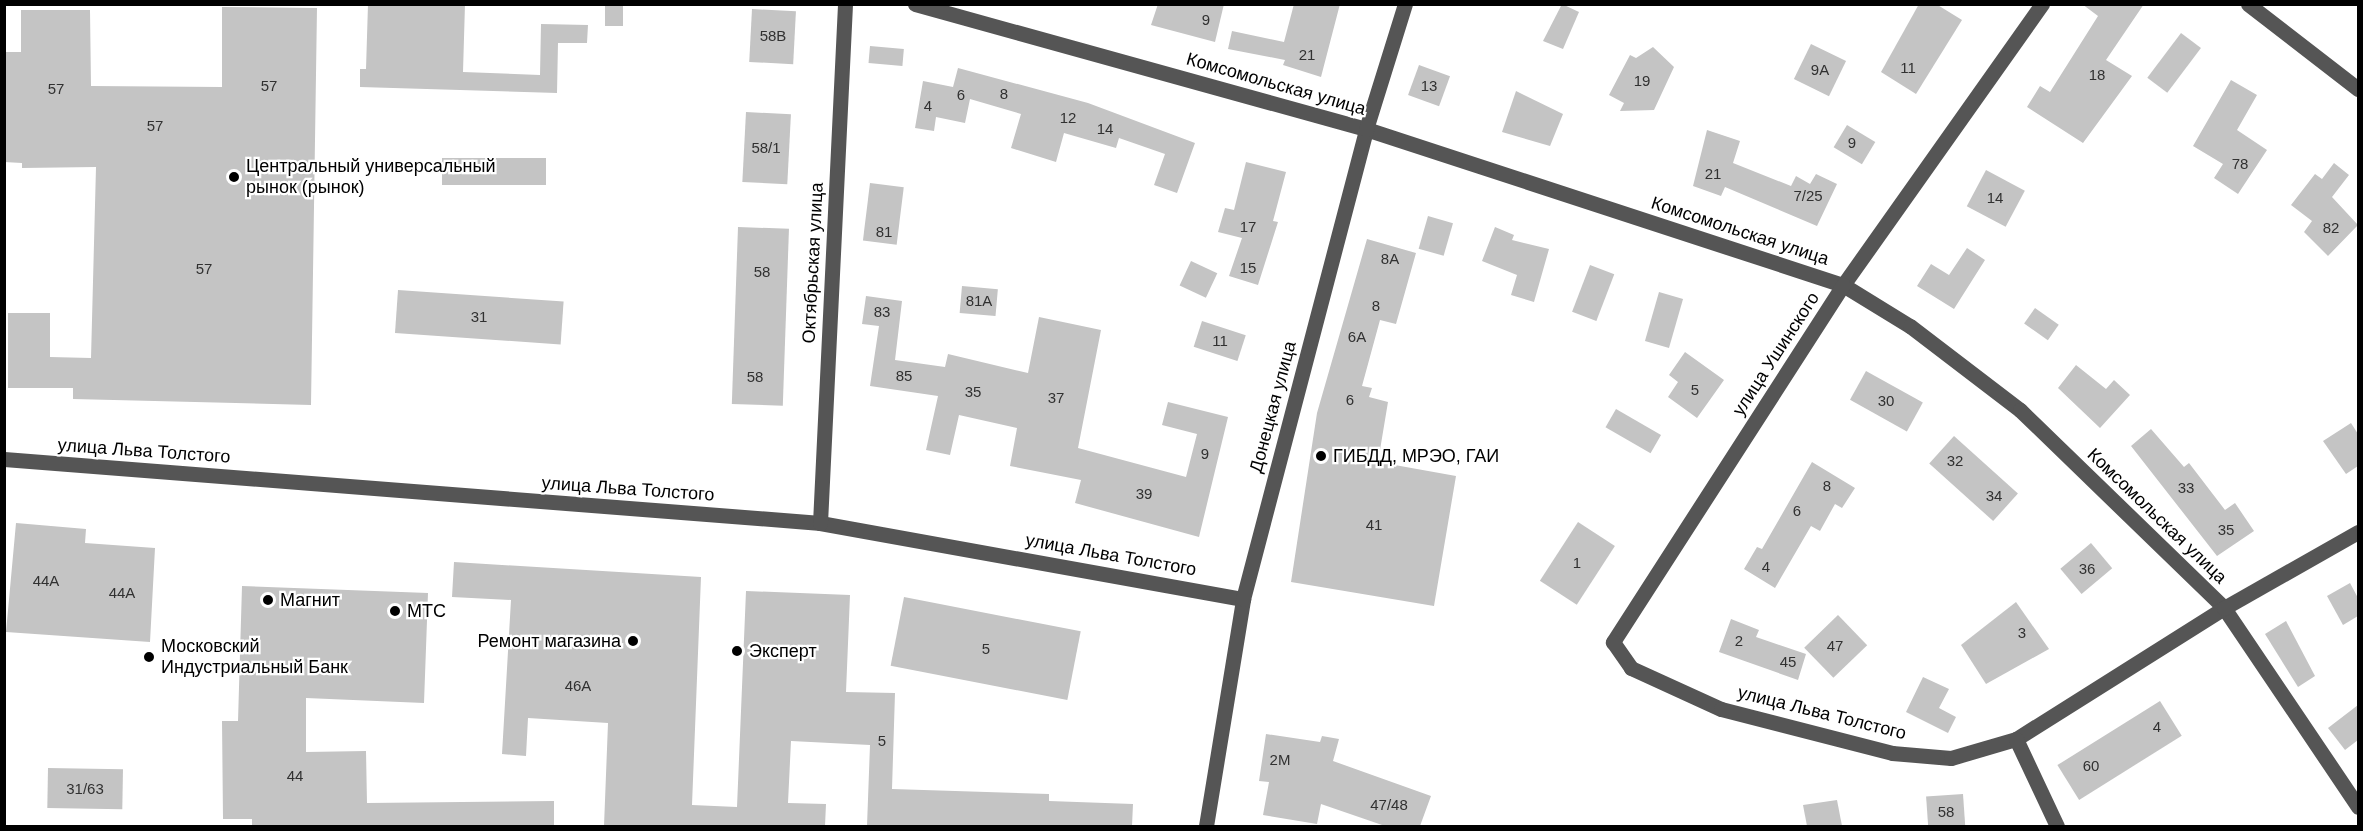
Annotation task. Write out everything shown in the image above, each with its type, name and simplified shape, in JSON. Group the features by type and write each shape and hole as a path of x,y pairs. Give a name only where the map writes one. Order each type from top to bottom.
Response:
{"street":[{"name":"Октябрьская улица","path":"820,523 845,4"},
{"name":"Комсомольская улица","path":"915,4 1366,129 1844,285 1910,326 2020,410 2224,608 2358,807"},
{"name":"Донецкая улица","path":"1206,826 1243,599 1366,129 1405,4"},
{"name":"улица Ушинского","path":"1613,642 1844,285 2042,4"},
{"path":"2248,4 2358,89"},
{"name":"улица Льва Толстого","path":"4,459 820,523 1243,599"},
{"name":"улица Льва Толстого","path":"1613,642 1631,668 1721,709 1826,738 1951,758 2016,739 2224,608 2358,532"},
{"path":"2016,739 2057,826"}],"building":[{"path":"368,4 465,4 463,72 540,75 541,24 588,25 587,43 558,43 557,93 360,87 360,69 366,69"},
{"path":"605,4 623,4 623,26 605,26"},
{"path":"1158,4 1224,4 1215,42 1151,25"},
{"path":"1294,4 1340,4 1321,77 1283,65 1285,60 1228,49 1232,31 1284,42"},
{"path":"1562,4 1579,12 1563,49 1543,41"},
{"path":"1919,4 1936,4 1962,20 1916,94 1881,72"},
{"path":"2082,4 2144,4 2106,60 2132,76 2083,143 2027,107 2040,86 2050,92 2098,16"},
{"path":"222,7 317,8 311,405 73,399 73,388 8,388 8,313 50,313 50,357 91,358 96,167 22,168 22,163 4,162 4,52 21,52 21,10 90,10 91,86 222,87"},
{"path":"752,9 796,11 793,64 749,62"},
{"path":"2181,33 2201,48 2167,93 2147,78"},
{"path":"1811,44 1846,61 1829,96 1794,79"},
{"path":"870,46 904,49 902,66 869,63"},
{"path":"1653,47 1674,67 1654,110 1620,111 1624,103 1609,95 1630,55 1636,58"},
{"path":"1419,65 1450,76 1439,106 1408,95"},
{"path":"958,68 1088,103 1195,143 1177,193 1154,185 1165,154 1119,138 1116,148 1064,133 1056,162 1011,148 1021,114 970,99 965,123 936,117 934,131 915,128 923,81 953,87"},
{"path":"2231,80 2257,95 2237,130 2267,150 2238,194 2214,178 2223,164 2193,146"},
{"path":"1516,91 1563,114 1550,146 1502,132"},
{"path":"746,112 791,114 787,184 742,182"},
{"path":"1847,125 1875,142 1862,164 1834,147"},
{"path":"1707,130 1740,141 1733,163 1791,186 1796,176 1810,184 1816,174 1837,184 1817,226 1725,187 1721,196 1693,186"},
{"path":"442,158 546,158 546,185 442,185"},
{"path":"1246,162 1286,172 1273,221 1278,222 1258,285 1229,276 1242,238 1218,232 1225,208 1234,210"},
{"path":"2334,163 2349,175 2332,197 2358,225 2328,256 2304,232 2312,221 2291,205 2315,174 2322,179"},
{"path":"1986,170 2025,191 2006,227 1967,206"},
{"path":"870,183 904,187 897,245 863,241"},
{"path":"1428,216 1453,223 1444,256 1419,249"},
{"path":"738,227 789,229 783,406 732,404"},
{"path":"1495,227 1514,235 1512,240 1549,249 1534,302 1511,295 1517,275 1482,261"},
{"path":"1367,239 1416,253 1396,324 1380,320 1362,386 1372,388 1369,397 1388,402 1378,462 1456,476 1434,606 1291,582 1317,413"},
{"path":"1967,248 1985,260 1954,309 1917,286 1931,264 1949,275"},
{"path":"1191,261 1217,273 1206,298 1180,285"},
{"path":"1590,265 1614,274 1596,321 1572,312"},
{"path":"962,286 998,289 996,316 960,313"},
{"path":"398,290 564,302 561,344 395,333"},
{"path":"1659,292 1683,299 1669,348 1645,341"},
{"path":"866,296 902,301 895,360 945,367 948,354 1028,373 1039,317 1101,330 1078,448 1186,477 1197,434 1162,425 1168,402 1228,417 1199,537 1075,503 1081,480 1010,466 1017,428 959,415 950,455 926,450 938,396 870,386 879,326 862,324"},
{"path":"2035,308 2059,325 2048,340 2024,324"},
{"path":"1202,321 1246,335 1237,361 1194,347"},
{"path":"1685,352 1724,380 1697,418 1668,397 1678,382 1669,375"},
{"path":"2076,365 2106,389 2114,380 2130,395 2100,428 2058,388"},
{"path":"1866,371 1923,403 1907,431 1850,400"},
{"path":"1616,409 1661,435 1651,453 1606,427"},
{"path":"2351,423 2358,434 2358,466 2346,474 2323,441"},
{"path":"2151,429 2184,467 2189,463 2225,510 2235,503 2254,531 2217,556 2131,446"},
{"path":"1954,436 2018,494 1993,521 1929,463"},
{"path":"1812,462 1855,488 1842,508 1835,504 1820,531 1811,526 1775,588 1744,569 1757,547 1762,549"},
{"path":"1578,522 1615,546 1577,605 1540,581"},
{"path":"16,523 86,529 85,543 155,548 150,642 6,632"},
{"path":"2091,543 2112,568 2082,594 2060,569"},
{"path":"454,562 701,577 692,805 737,807 746,591 850,595 846,692 895,693 892,789 1049,794 1049,801 1133,804 1132,826 867,826 870,745 791,741 788,803 826,804 825,826 604,826 608,723 528,718 526,756 502,754 511,600 452,597"},
{"path":"2350,583 2358,598 2358,616 2343,625 2327,596"},
{"path":"242,586 428,593 424,703 306,698 306,752 366,751 367,803 554,801 554,826 252,826 252,819 223,819 222,721 238,721"},
{"path":"904,597 1081,631 1067,700 891,666"},
{"path":"2016,602 2049,649 1986,684 1961,645"},
{"path":"1838,615 1867,645 1833,678 1804,648"},
{"path":"1731,619 1759,630 1756,637 1806,654 1798,680 1719,652"},
{"path":"2286,621 2315,676 2298,687 2265,634"},
{"path":"1923,677 1949,689 1939,708 1956,717 1948,733 1906,712"},
{"path":"2160,701 2182,736 2079,800 2057,765"},
{"path":"2358,705 2358,740 2345,750 2328,728"},
{"path":"1266,734 1320,742 1322,736 1339,739 1333,761 1431,796 1420,826 1385,826 1321,804 1317,824 1263,815 1269,782 1259,781"},
{"path":"48,768 123,769 122,809 47,808"},
{"path":"1963,794 1965,826 1928,826 1926,797"},
{"path":"1837,800 1842,826 1807,826 1803,805"}],"place":[{"name":"Центральный универсальный рынок (рынок)","path":"234,177"},
{"name":"ГИБДД, МРЭО, ГАИ","path":"1321,456"},
{"name":"Магнит","path":"268,600"},
{"name":"МТС","path":"395,611"},
{"name":"Ремонт магазина","path":"633,641"},
{"name":"Эксперт","path":"737,651"},
{"name":"Московский Индустриальный Банк","path":"149,657"}]}
